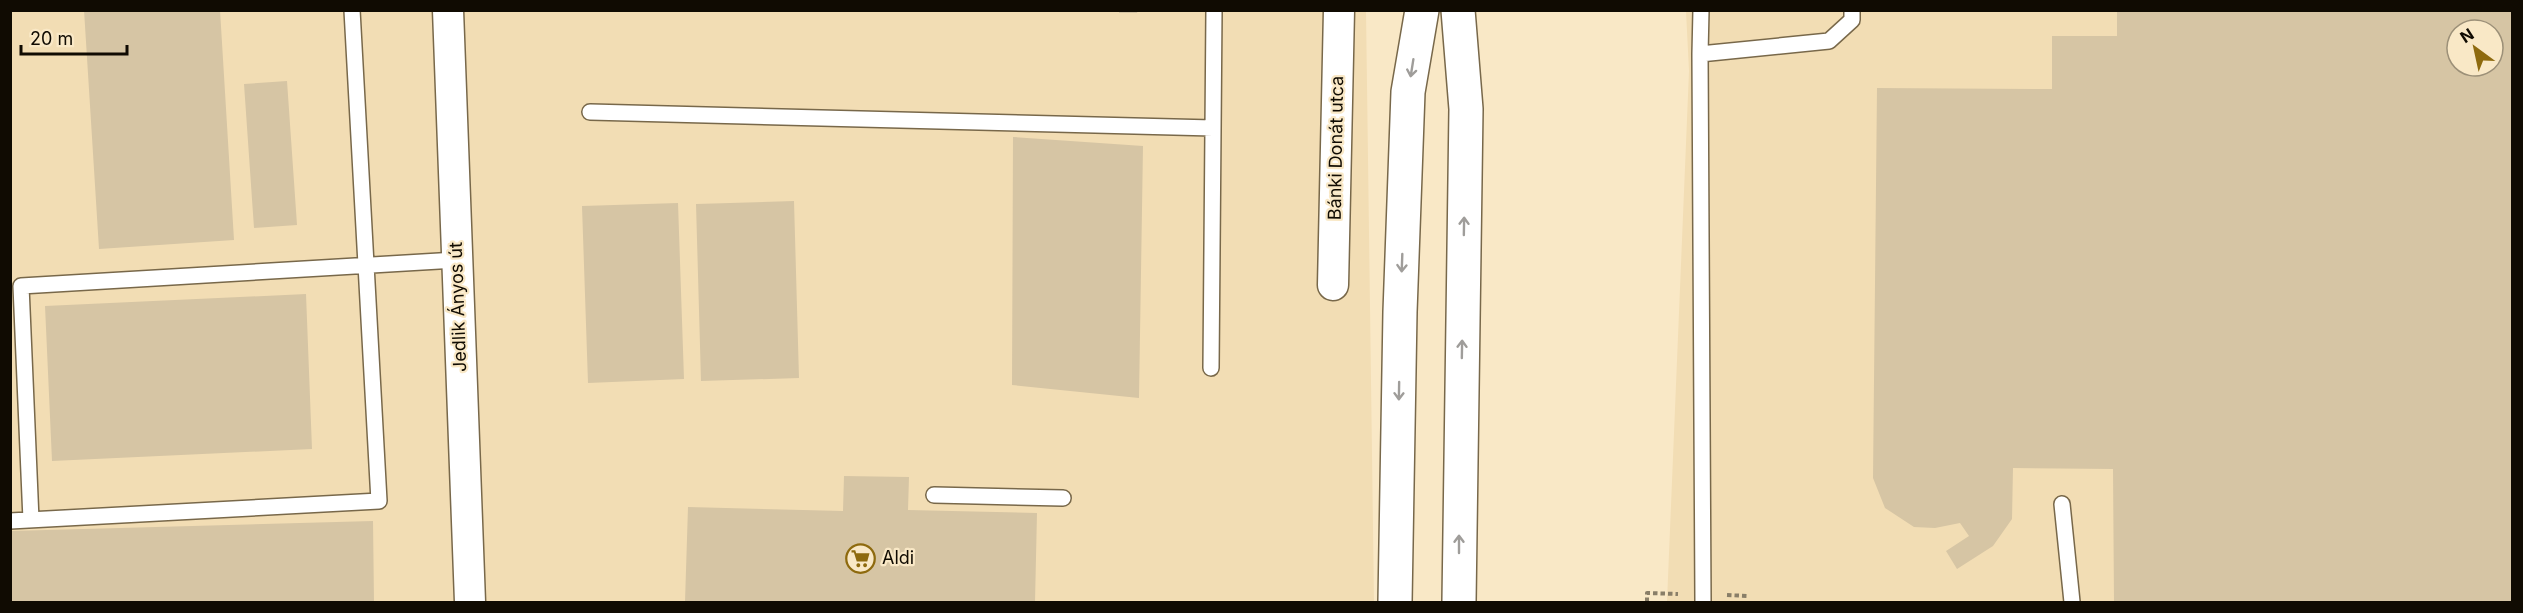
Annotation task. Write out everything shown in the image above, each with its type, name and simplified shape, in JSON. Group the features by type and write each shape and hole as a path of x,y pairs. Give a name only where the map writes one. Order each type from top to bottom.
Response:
{"main road":[{"path":"1388,598 1396,543 1400,312 1408,92 1422,10"},
{"path":"1458,10 1466,109 1459,603"}],"street":[{"name":"Jedlik Ányos út","path":"448,10 470,603"},
{"name":"Bánki Donát utca","path":"1334,285 1339,10"}],"lane":[{"path":"10,521 379,501 364,266 352,10"},
{"path":"1211,368 1214,10"},
{"path":"1701,10 1702,603"},
{"path":"1700,54 1829,41 1852,20 1852,10"},
{"path":"590,112 1213,128"},
{"path":"31,520 21,286 456,260"},
{"path":"934,495 1063,498"},
{"path":"2062,504 2072,603"}],"shaded area":[{"path":"10,11 1366,11 1374,602 11,602"},
{"path":"1686,11 2512,11 2512,602 1667,602 1689,71"}],"building":[{"path":"84,10 220,10 234,240 99,249"},
{"path":"1119,10 1138,10 1137,13 1119,13"},
{"path":"2117,10 2512,10 2512,602 2114,602 2113,469 2013,468 2012,519 1993,546 1957,569 1946,551 1969,536 1960,523 1935,528 1914,527 1885,508 1873,478 1877,88 2052,89 2052,36 2117,36"},
{"path":"287,81 297,225 254,228 244,84"},
{"path":"1013,137 1143,146 1139,398 1012,385"},
{"path":"794,201 799,378 701,381 696,204"},
{"path":"678,203 684,379 588,383 582,206"},
{"path":"306,294 312,449 52,461 45,306"},
{"name":"Aldi","path":"844,476 909,477 908,510 1037,513 1035,602 685,602 688,507 843,511"},
{"path":"373,521 374,602 10,602 10,531"}],"place":[{"name":"Aldi","path":"861,558"}]}
